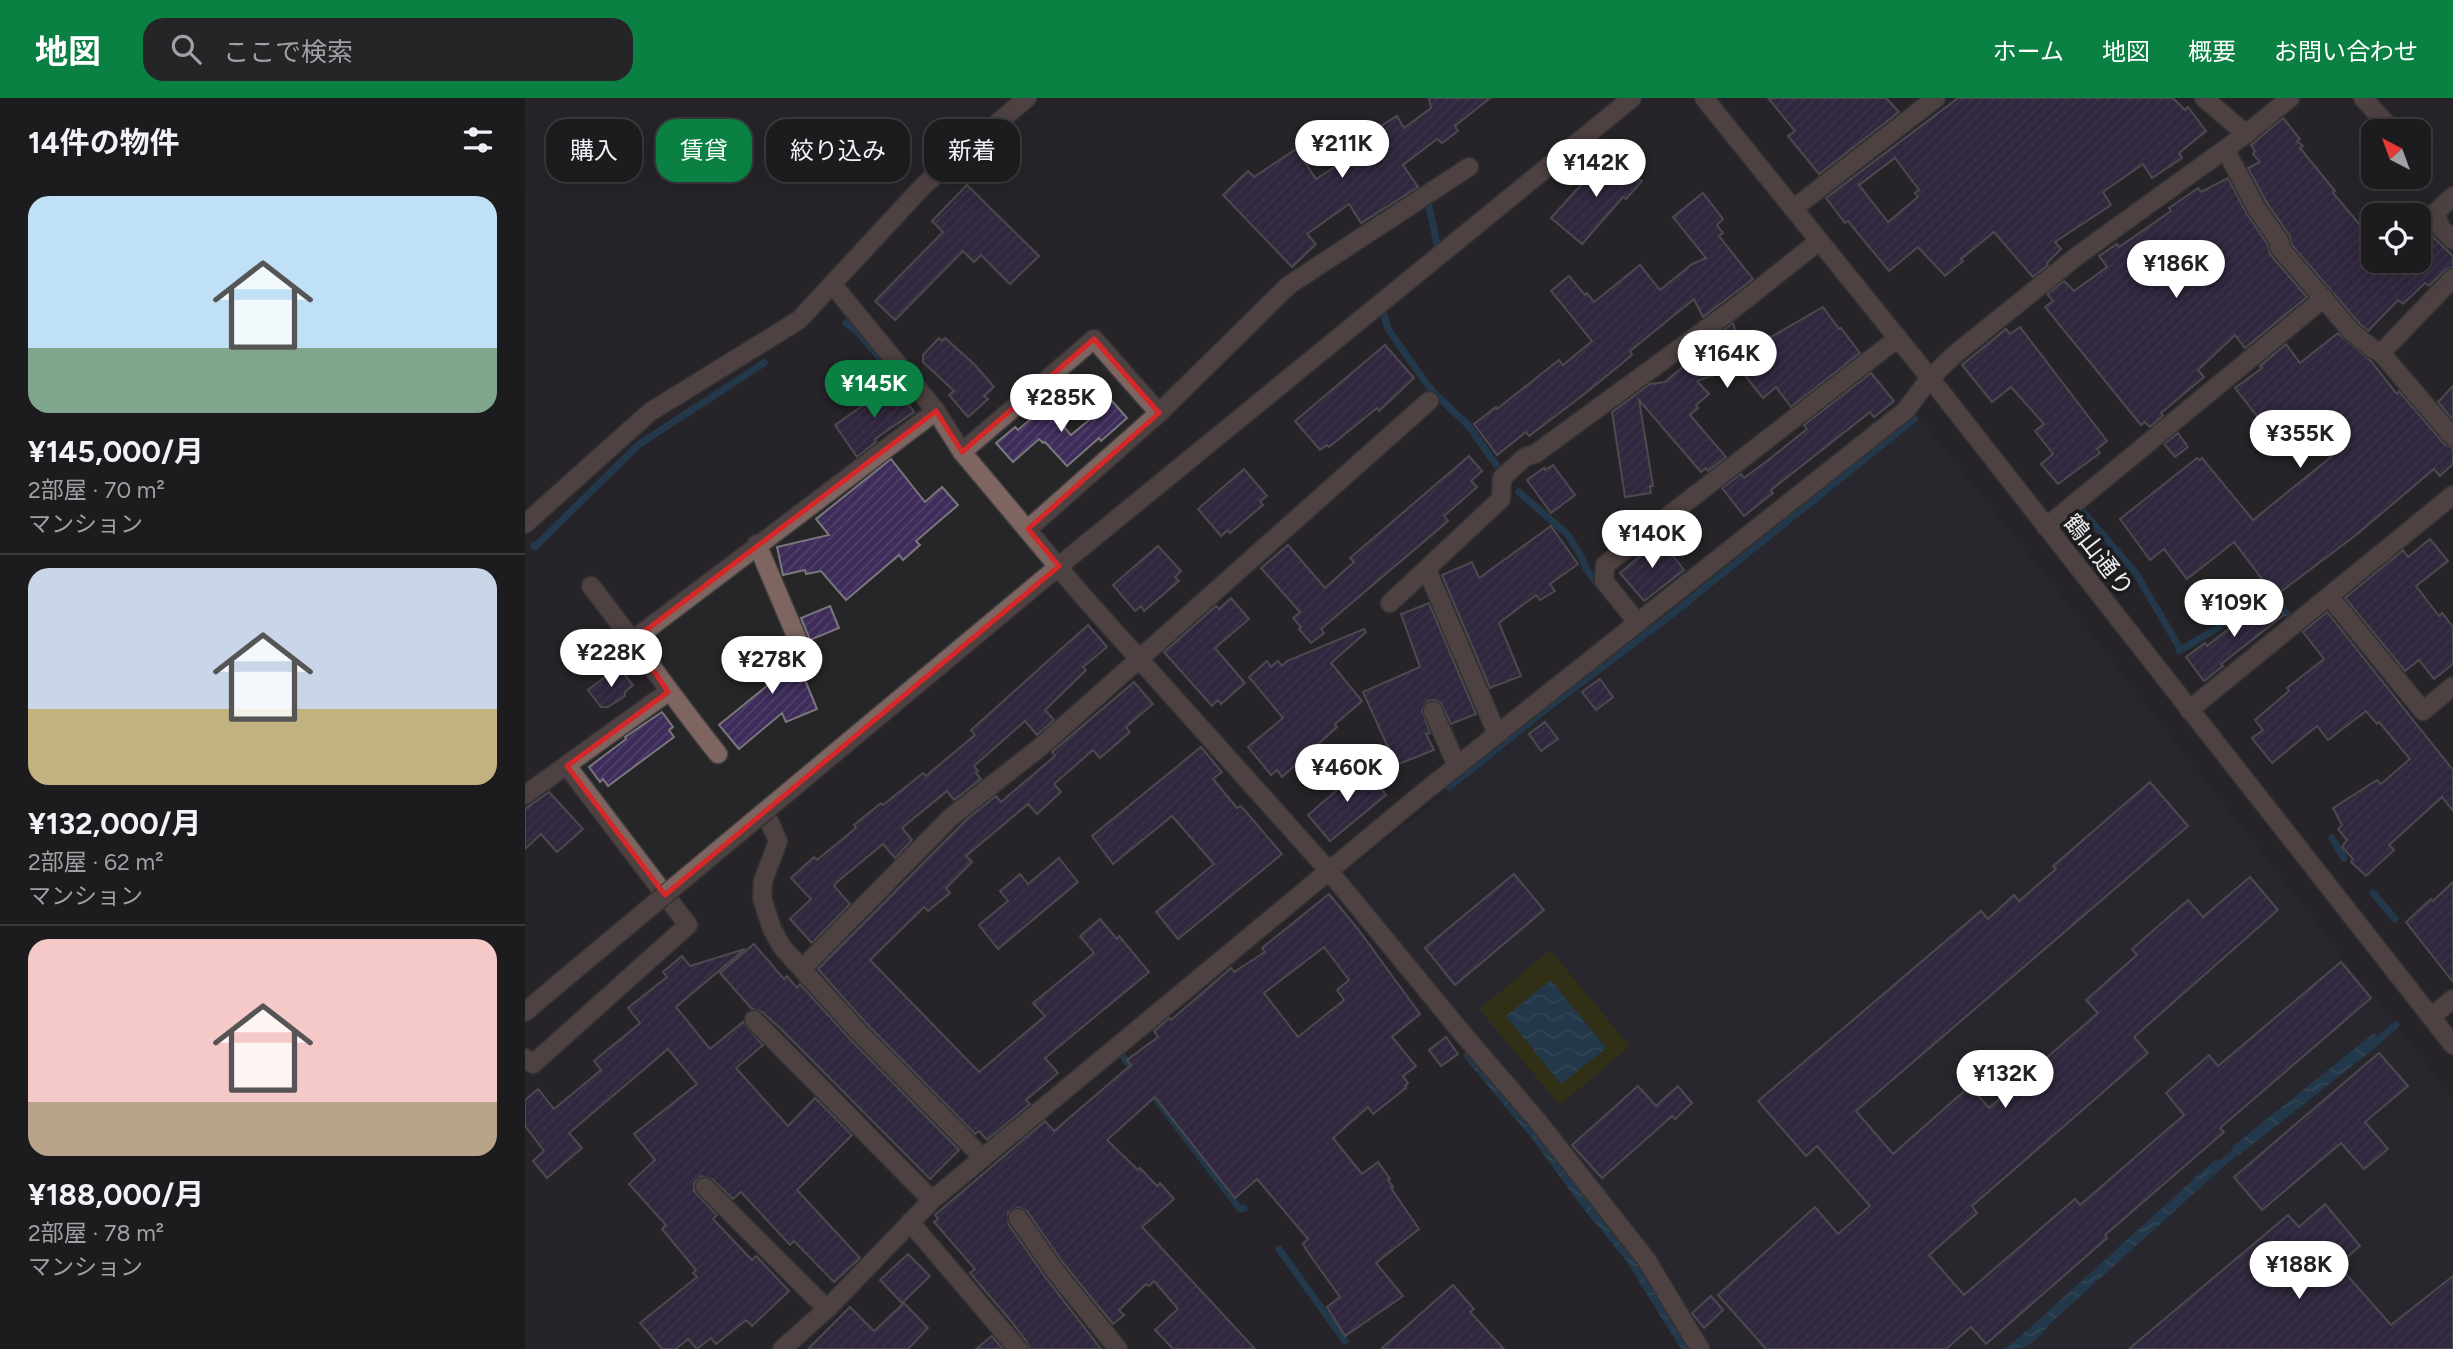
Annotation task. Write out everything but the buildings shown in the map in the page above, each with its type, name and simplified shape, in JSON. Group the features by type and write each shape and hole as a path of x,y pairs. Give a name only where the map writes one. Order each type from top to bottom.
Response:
{"street":[{"path":"525,524 650,412 799,320 924,185 1027,98"},
{"path":"525,1012 1059,566 1632,98"},
{"name":"鶴山通り","path":"1704,98 1930,377 2453,1045"},
{"path":"1793,209 1936,98"},
{"path":"2204,98 2246,134"},
{"path":"791,1347 932,1200 1496,734 1906,410 1930,377 1954,355 2077,256 2246,134 2290,98"},
{"path":"2363,98 2382,119"},
{"path":"2225,149 2252,200 2280,242 2279,247 2352,332 2381,353 2453,437"},
{"path":"1028,529 1159,413 1289,285 1469,167"},
{"path":"2453,196 2435,213 2441,228 2453,240"},
{"path":"1390,603 1427,570 1441,552 1501,499 1502,478 1525,457 1535,453 1714,323 1819,242"},
{"path":"2381,353 2453,278"},
{"path":"833,285 936,411 962,452 1140,659 1329,871 1536,1119 1637,1248 1700,1349"},
{"path":"2046,527 2324,298"},
{"path":"1637,622 1604,581 1605,565 1898,338"},
{"path":"962,452 1094,339 1159,413"},
{"path":"802,969 951,817 1038,749 1429,401"},
{"path":"633,640 936,411"},
{"path":"2189,710 2453,495"},
{"path":"757,544 799,643"},
{"path":"1427,570 1496,734"},
{"path":"591,586 633,640 668,692 718,754"},
{"path":"2329,596 2423,711 2453,686"},
{"path":"525,796 668,692"},
{"path":"1433,711 1457,766"},
{"path":"525,1058 533,1065 688,925 566,766"},
{"path":"769,821 778,841 763,881 762,898 765,912 782,947 857,1030 983,1158"},
{"path":"2431,1017 2453,999"},
{"path":"754,1020 932,1200"},
{"path":"705,1187 827,1309"},
{"path":"1018,1218 1055,1271 1118,1349"},
{"path":"910,1222 1019,1349"}],"highlighted area":[{"path":"1094,339 1159,413 1028,529 1059,566 665,895 567,766 668,692 633,640 936,411 962,452"}],"shaded area":[{"path":"1918,417 2044,574 2453,1099 2453,1349 1711,1349 1652,1254 1611,1198 1354,887 1349,872 1394,833 1715,586"},
{"path":"1550,950 1630,1046 1560,1105 1479,1009"}],"water":[{"path":"1551,980 1606,1048 1561,1084 1506,1016"},
{"path":"2374,1033 2381,1043 2239,1155 2232,1147"},
{"path":"1471,1048 1637,1256 1693,1349 1681,1349 1625,1259 1581,1206 1534,1141 1463,1056"},
{"path":"2216,1159 2223,1167 2033,1342 2022,1347 2004,1349 2022,1335"}],"waterway":[{"path":"1429,206 1439,253"},
{"path":"1381,306 1388,329 1426,383 1468,425 1497,466"},
{"path":"846,323 857,331 891,371"},
{"path":"534,545 535,547 638,445 764,363"},
{"path":"1449,787 1675,612 1914,419 1913,417"},
{"path":"1519,492 1568,535 1601,589"},
{"path":"2084,513 2135,572 2181,650"},
{"path":"2179,651 2271,596 2287,614"},
{"path":"2332,838 2344,858"},
{"path":"2373,893 2395,919"},
{"path":"2373,1044 2396,1025"},
{"path":"1122,1055 1134,1071"},
{"path":"1150,1091 1240,1209 1244,1208"},
{"path":"2214,1170 2242,1146"},
{"path":"1279,1249 1345,1341"}]}
